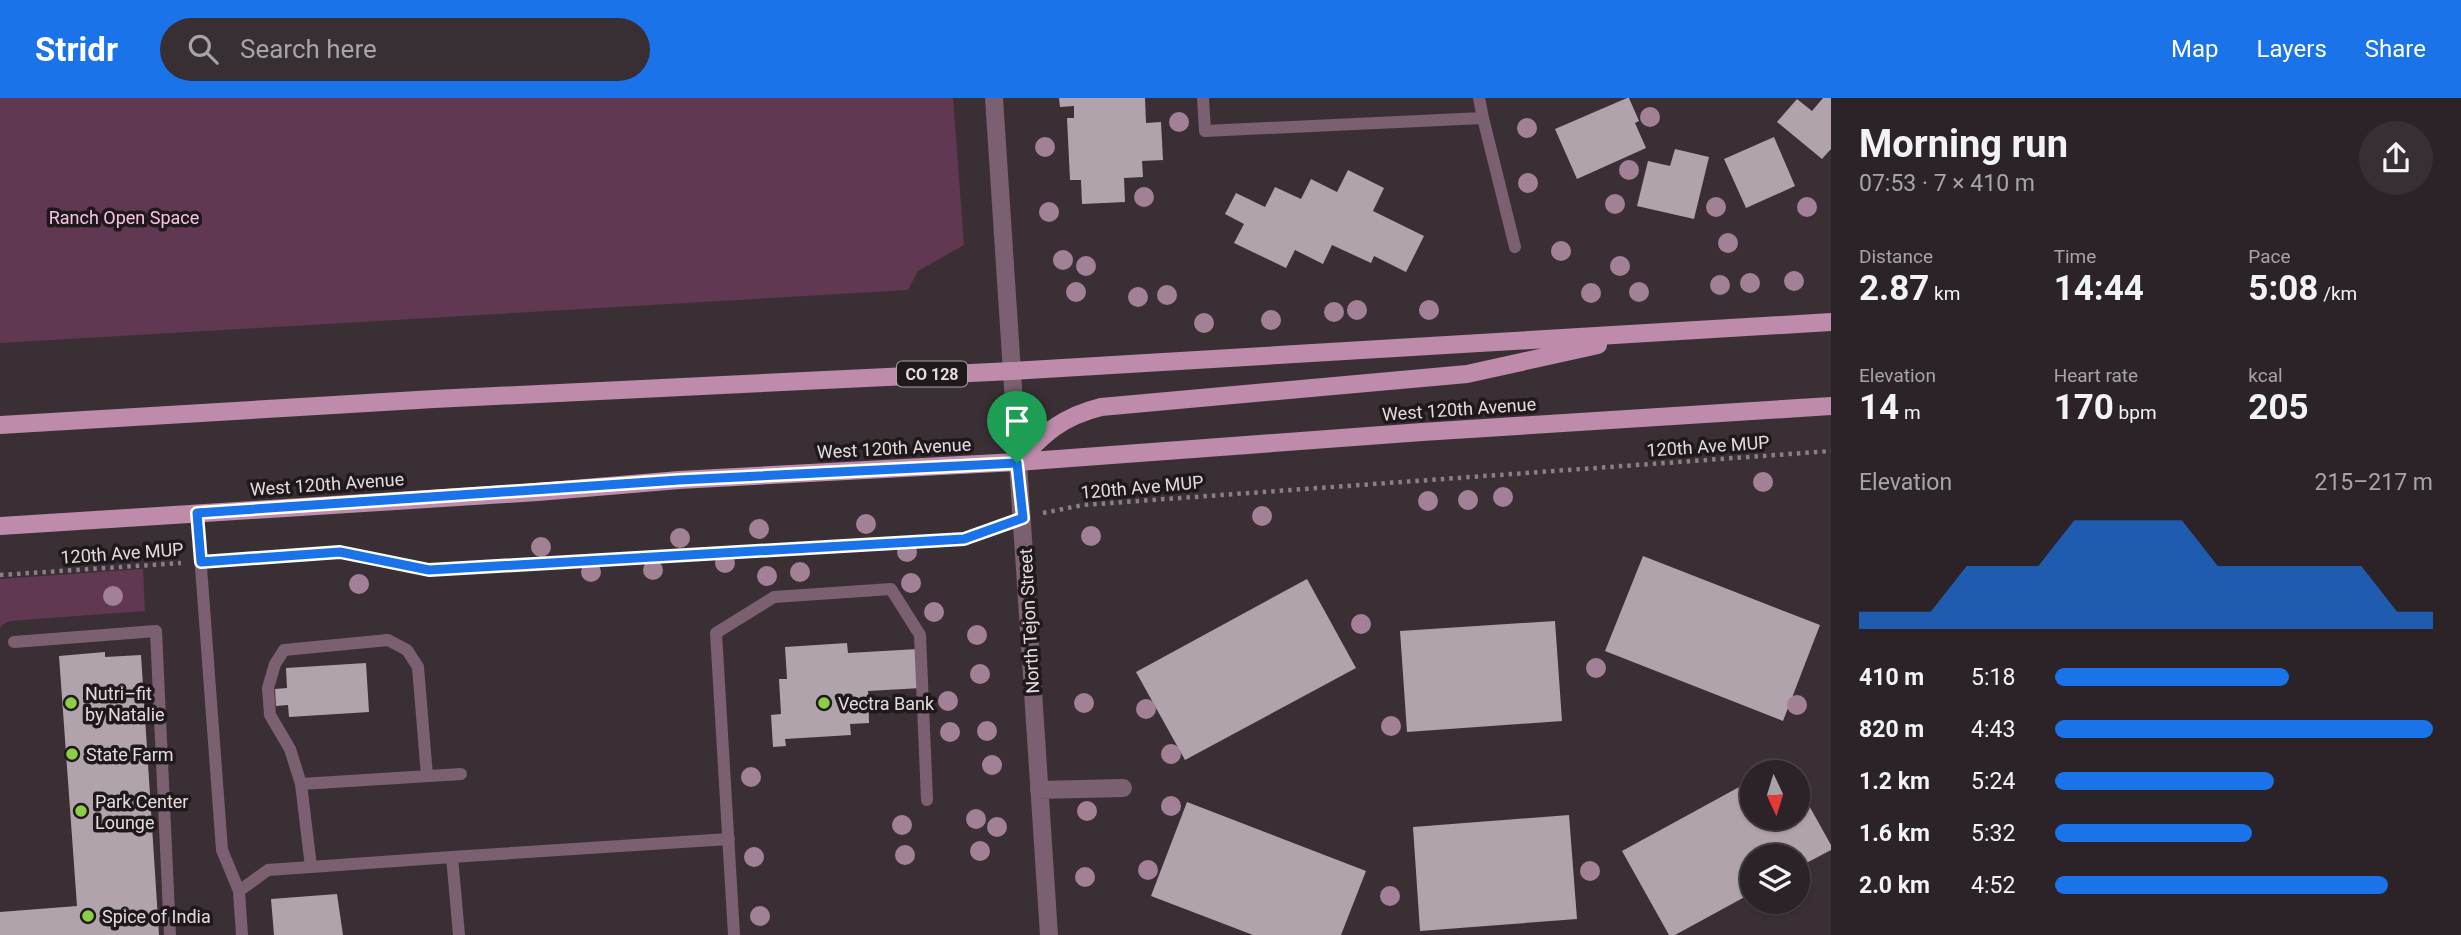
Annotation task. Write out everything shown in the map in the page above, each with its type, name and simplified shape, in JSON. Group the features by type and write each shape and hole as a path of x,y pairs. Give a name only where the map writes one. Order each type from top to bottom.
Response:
{"main road":[{"name":"CO 128","path":"0,425 1831,322"},
{"path":"1017,463 1044,434 1076,413 1101,407 1467,374 1651,333"},
{"name":"West 120th Avenue","path":"0,526 679,480 1017,463 1409,433 1831,406"}],"street":[{"name":"North Tejon Street","path":"994,98 1049,935"},
{"path":"1039,790 1123,788"}],"lane":[{"path":"1203,98 1205,131 1483,118"},
{"path":"1479,98 1515,247"},
{"path":"197,513 222,849 239,891 242,935"},
{"path":"734,935 716,633 774,597 891,589 920,635 927,800"},
{"path":"14,642 156,631 170,935"},
{"path":"311,867 301,784 290,749 270,715 268,688 275,664 284,650 388,640 407,650 418,667 427,776"},
{"path":"301,784 461,774"},
{"path":"239,891 268,870 729,839"},
{"path":"452,857 459,935"}],"path":[{"name":"120th Ave MUP","path":"0,575 340,552 429,570 964,539 1023,518 1083,505 1831,452"}],"green space":[{"name":"Ranch Open Space","path":"0,98 953,98 964,245 918,271 908,290 0,343"},
{"path":"143,569 145,611 10,621 0,628 0,579"}],"building":[{"path":"1059,98 1145,98 1146,123 1161,122 1163,160 1142,161 1143,177 1124,178 1125,202 1082,204 1081,180 1070,180 1067,118 1074,118 1074,106 1060,107"},
{"path":"1627,98 1639,121 1635,123 1646,148 1577,179 1555,129"},
{"path":"1823,98 1831,98 1831,149 1822,159 1777,122 1797,99 1812,111"},
{"path":"1774,137 1795,186 1746,208 1724,159"},
{"path":"1675,149 1709,157 1694,219 1637,206 1648,161 1670,166"},
{"path":"1348,170 1384,188 1373,211 1424,236 1406,272 1374,256 1371,263 1332,245 1323,264 1295,250 1286,268 1234,243 1244,224 1225,214 1236,193 1265,207 1275,187 1301,199 1311,179 1337,192"},
{"path":"1643,556 1820,625 1783,721 1605,651"},
{"path":"1307,579 1356,668 1185,760 1136,672"},
{"path":"1555,621 1562,721 1407,732 1400,631"},
{"name":"Vectra Bank","path":"847,643 848,653 918,649 921,688 868,691 869,723 850,724 851,735 785,739 786,746 773,747 771,715 781,714 779,679 787,679 785,647"},
{"path":"105,652 105,657 141,655 159,935 0,935 0,912 77,906 59,656"},
{"path":"366,663 369,712 289,717 288,705 276,706 275,689 287,688 286,668"},
{"path":"1740,787 1740,830 1810,830 1810,807 1831,845 1831,850 1810,861 1810,844 1740,844 1740,900 1675,935 1669,935 1622,851"},
{"path":"1187,802 1366,871 1341,935 1253,935 1151,896"},
{"path":"1569,815 1577,919 1420,931 1413,827"},
{"path":"337,894 343,935 274,935 271,899"}],"place":[{"name":"Nutri–fit by Natalie","path":"71,703"},
{"name":"Vectra Bank","path":"824,703"},
{"name":"State Farm","path":"72,754"},
{"name":"Park Center Lounge","path":"81,811"},
{"name":"Spice of India","path":"88,916"}],"route":[{"path":"1017,463 1023,518 964,539 429,570 340,552 201,562 197,513 538,492 679,480 1017,463"}]}
